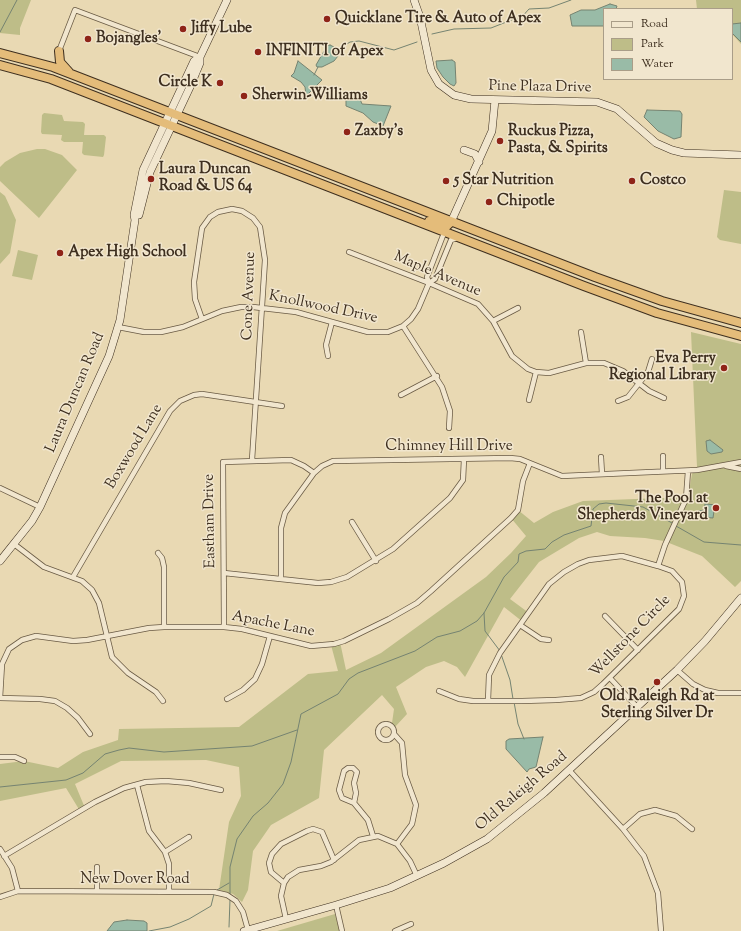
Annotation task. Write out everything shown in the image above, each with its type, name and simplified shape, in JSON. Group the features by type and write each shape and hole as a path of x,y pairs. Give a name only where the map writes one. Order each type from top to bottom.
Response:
{"highway":[{"path":"37,62 50,60 59,51"},
{"path":"59,51 61,64 71,74"},
{"path":"0,53 37,62 71,74 451,222 655,298 741,323"},
{"path":"0,65 51,79 375,204 444,233 657,313 741,335"},
{"path":"375,204 438,225 447,226 451,222"},
{"path":"444,233 452,229 457,229 506,246 525,250"}],"street":[{"name":"Laura Duncan Road","path":"0,561 32,521 40,507 109,356 118,327 135,220 134,215 137,196 143,170 200,63 200,57 228,0"},
{"name":"Pine Plaza Drive","path":"414,0 420,17 431,70 439,84 445,90 462,98 597,102 617,109 656,143 666,148 684,153 741,155"},
{"path":"59,51 75,10 200,57"},
{"path":"451,222 492,131 495,100"},
{"name":"Laura Duncan Road","path":"135,220 138,216 150,172 167,124"},
{"path":"464,150 476,154 479,162"},
{"path":"137,196 141,204"},
{"name":"Cone Avenue","path":"202,319 194,290 199,238 206,221 214,214 226,209 237,209 245,212 256,220 260,227 265,260 252,460"},
{"name":"Knollwood Drive","path":"429,282 427,277 444,233"},
{"name":"Knollwood Drive","path":"118,327 144,332 161,332 183,327 231,308 263,308 291,311 375,333 388,332 403,326 411,319 418,309 429,282 434,279 451,240 457,238"},
{"name":"Maple Avenue","path":"349,252 472,300 482,307 493,321 512,356 522,365 536,372"},
{"path":"493,321 518,308"},
{"path":"328,356 326,345 332,322"},
{"path":"403,326 436,376 448,405 450,420 449,428"},
{"path":"581,332 586,363"},
{"path":"618,401 628,397 648,372 652,359"},
{"path":"530,400 536,372 555,372 586,363 604,363 617,368 649,391 664,398"},
{"path":"401,395 436,376"},
{"name":"Boxwood Lane","path":"73,577 174,406 187,397 202,394 282,406"},
{"path":"663,456 663,471"},
{"path":"601,457 602,474"},
{"name":"Chimney Hill Drive","path":"281,579 281,533 283,520 290,505 314,473 328,463 341,460 510,458 530,463 562,476 688,471 725,466 741,462"},
{"path":"224,573 318,583 331,582 347,577 376,561 399,544 457,491 463,480 464,459"},
{"name":"Eastham Drive","path":"224,627 222,464 226,461 291,460 314,473"},
{"name":"Apache Lane","path":"0,698 4,657 9,649 22,640 36,636 73,641 149,628 224,627 311,646 334,644 354,637 417,603 515,514 520,499 523,481 530,463"},
{"name":"Chimney Hill Drive","path":"725,466 741,469"},
{"path":"658,566 665,545 686,499 688,471"},
{"path":"0,488 40,507"},
{"path":"352,522 376,561"},
{"path":"14,544 44,567 73,577 87,586 96,596 112,657 117,664 156,692 163,701"},
{"path":"158,552 162,558 164,568 164,627"},
{"name":"Wellstone Circle","path":"439,691 459,699 488,701 581,698 594,692 610,678 679,609 684,600 684,586 672,571 622,556 601,557 578,564 549,584 500,653 491,669 488,684 488,701"},
{"name":"Old Raleigh Road","path":"246,930 390,888 472,849 496,833 569,770 677,670 705,641 741,598"},
{"path":"605,616 638,650"},
{"path":"520,625 541,639 550,640"},
{"path":"227,699 242,690 255,679 262,664 270,636"},
{"path":"677,670 693,684 705,690 718,693 741,694"},
{"path":"610,678 637,707"},
{"path":"0,698 55,702 67,708 78,718 90,734"},
{"path":"394,734 402,743 405,775 416,805 412,824 397,844"},
{"path":"0,757 15,757 24,761"},
{"path":"354,802 356,794 354,782 357,772 354,768 348,768 344,770 339,787 339,793 342,798 354,802 368,820 373,836"},
{"path":"569,770 640,849 654,881 659,899 661,931"},
{"path":"4,856 108,795 137,785 158,781 175,781 221,790"},
{"path":"137,785 149,831 165,852 169,864 169,892"},
{"path":"623,829 640,814 655,810 676,816 692,829"},
{"path":"284,883 271,872 270,863 272,854 281,844 307,831 313,829 322,832 334,860"},
{"path":"286,919 281,896 284,883 292,874 299,870 326,865 356,841 373,836 386,838 397,844 410,861 417,876"},
{"path":"165,852 189,837"},
{"path":"0,849 12,868 18,892"},
{"path":"97,891 98,867"},
{"name":"New Dover Road","path":"0,897 18,892 214,892 227,895 240,905 246,930"},
{"path":"336,905 342,931"},
{"path":"395,931 411,924"}],"green space":[{"path":"0,0 31,0 20,28 20,35 0,33"},
{"path":"696,0 741,0 741,44 733,35 733,8 697,8"},
{"path":"44,113 62,115 64,121 83,122 85,124 84,135 104,135 106,137 103,157 84,155 82,153 83,142 64,142 61,140 62,135 42,134 42,115"},
{"path":"37,149 45,149 62,155 77,170 39,218 0,181 0,167 5,162 20,153"},
{"path":"724,190 741,192 741,244 720,240 717,237"},
{"path":"0,192 5,196 16,220 10,253 0,264"},
{"path":"18,250 38,255 32,280 12,276"},
{"path":"691,332 741,344 741,581 735,587 702,556 664,541 645,538 610,536 597,532 579,538 539,562 510,599 529,613 523,622 504,607 465,677 457,667 444,661 426,667 396,687 407,714 395,727 392,723 394,709 382,695 324,750 319,798 271,825 253,851 248,890 242,902 233,894 219,890 229,822 241,796 239,767 206,760 121,761 75,784 85,808 80,811 66,788 0,801 0,764 24,761 58,768 83,752 118,740 119,729 239,727 308,674 338,671 331,645 340,642 346,670 381,653 486,577 511,553 526,536 511,518 518,510 534,523 553,512 583,501 688,497 692,474 697,467"},
{"path":"335,914 340,931 277,931"}],"water":[{"path":"610,4 617,6 616,8 603,8 603,26 572,26 570,15 581,10 595,10"},
{"path":"741,23 741,42 733,34 733,24"},
{"path":"330,45 334,47 334,52 337,53 338,56 334,61 322,67 317,67 316,65 327,46"},
{"path":"452,60 455,62 456,83 454,86 443,77 437,68 436,61"},
{"path":"298,61 322,80 306,96 305,87 301,82 291,76 294,73"},
{"path":"360,99 362,104 391,106 383,126 373,122 363,113 346,106 346,100"},
{"path":"647,110 680,111 682,114 681,137 674,139 658,131 644,117"},
{"path":"710,440 723,450 722,452 711,454 707,451 706,441"},
{"path":"705,504 718,505 719,509 714,511 713,518 699,517 698,511 705,510"},
{"path":"543,737 536,767 529,769 527,772 506,749 506,741 509,739"},
{"path":"127,920 144,921 147,923 147,931 107,931 114,922"}],"waterway":[{"path":"0,32 17,0"},
{"path":"432,34 454,29 491,28 514,19 520,19 529,9 549,8 571,0"},
{"path":"336,51 350,42 359,41 394,50 417,42"},
{"path":"314,75 318,67"},
{"path":"230,894 230,867 237,839 253,816 268,803 283,784 291,762 301,714 338,694 349,679 358,673 415,651 437,637 460,631 477,621 484,613 504,577 518,562 519,554 526,551 545,549 552,542 564,535 591,526 593,509 599,504 606,503 643,507 672,523"},
{"path":"676,526 704,542 741,545"},
{"path":"484,613 485,631 500,651"},
{"path":"501,654 510,680 513,699"},
{"path":"514,702 518,724 524,739"},
{"path":"0,787 66,780 83,773 105,754 129,748 164,752 252,746 297,730"},
{"path":"217,890 229,883"},
{"path":"149,931 170,927 189,919 211,906 214,894"},
{"path":"229,927 230,900"}],"place":[{"name":"Quicklane Tire & Auto of Apex","path":"327,19"},
{"name":"Jiffy Lube","path":"183,29"},
{"name":"Bojangles'","path":"88,39"},
{"name":"INFINITI of Apex","path":"258,52"},
{"name":"Circle K","path":"220,83"},
{"name":"Sherwin-Williams","path":"244,96"},
{"name":"Zaxby's","path":"347,132"},
{"name":"Ruckus Pizza, Pasta, & Spirits","path":"500,141"},
{"name":"Laura Duncan Road & US 64","path":"151,179"},
{"name":"5 Star Nutrition","path":"446,181"},
{"name":"Costco","path":"632,181"},
{"name":"Chipotle","path":"489,202"},
{"name":"Apex High School","path":"60,253"},
{"name":"Eva Perry Regional Library","path":"724,368"},
{"name":"The Pool at Shepherds Vineyard","path":"716,508"},
{"name":"Old Raleigh Rd at Sterling Silver Dr","path":"657,682"}]}
